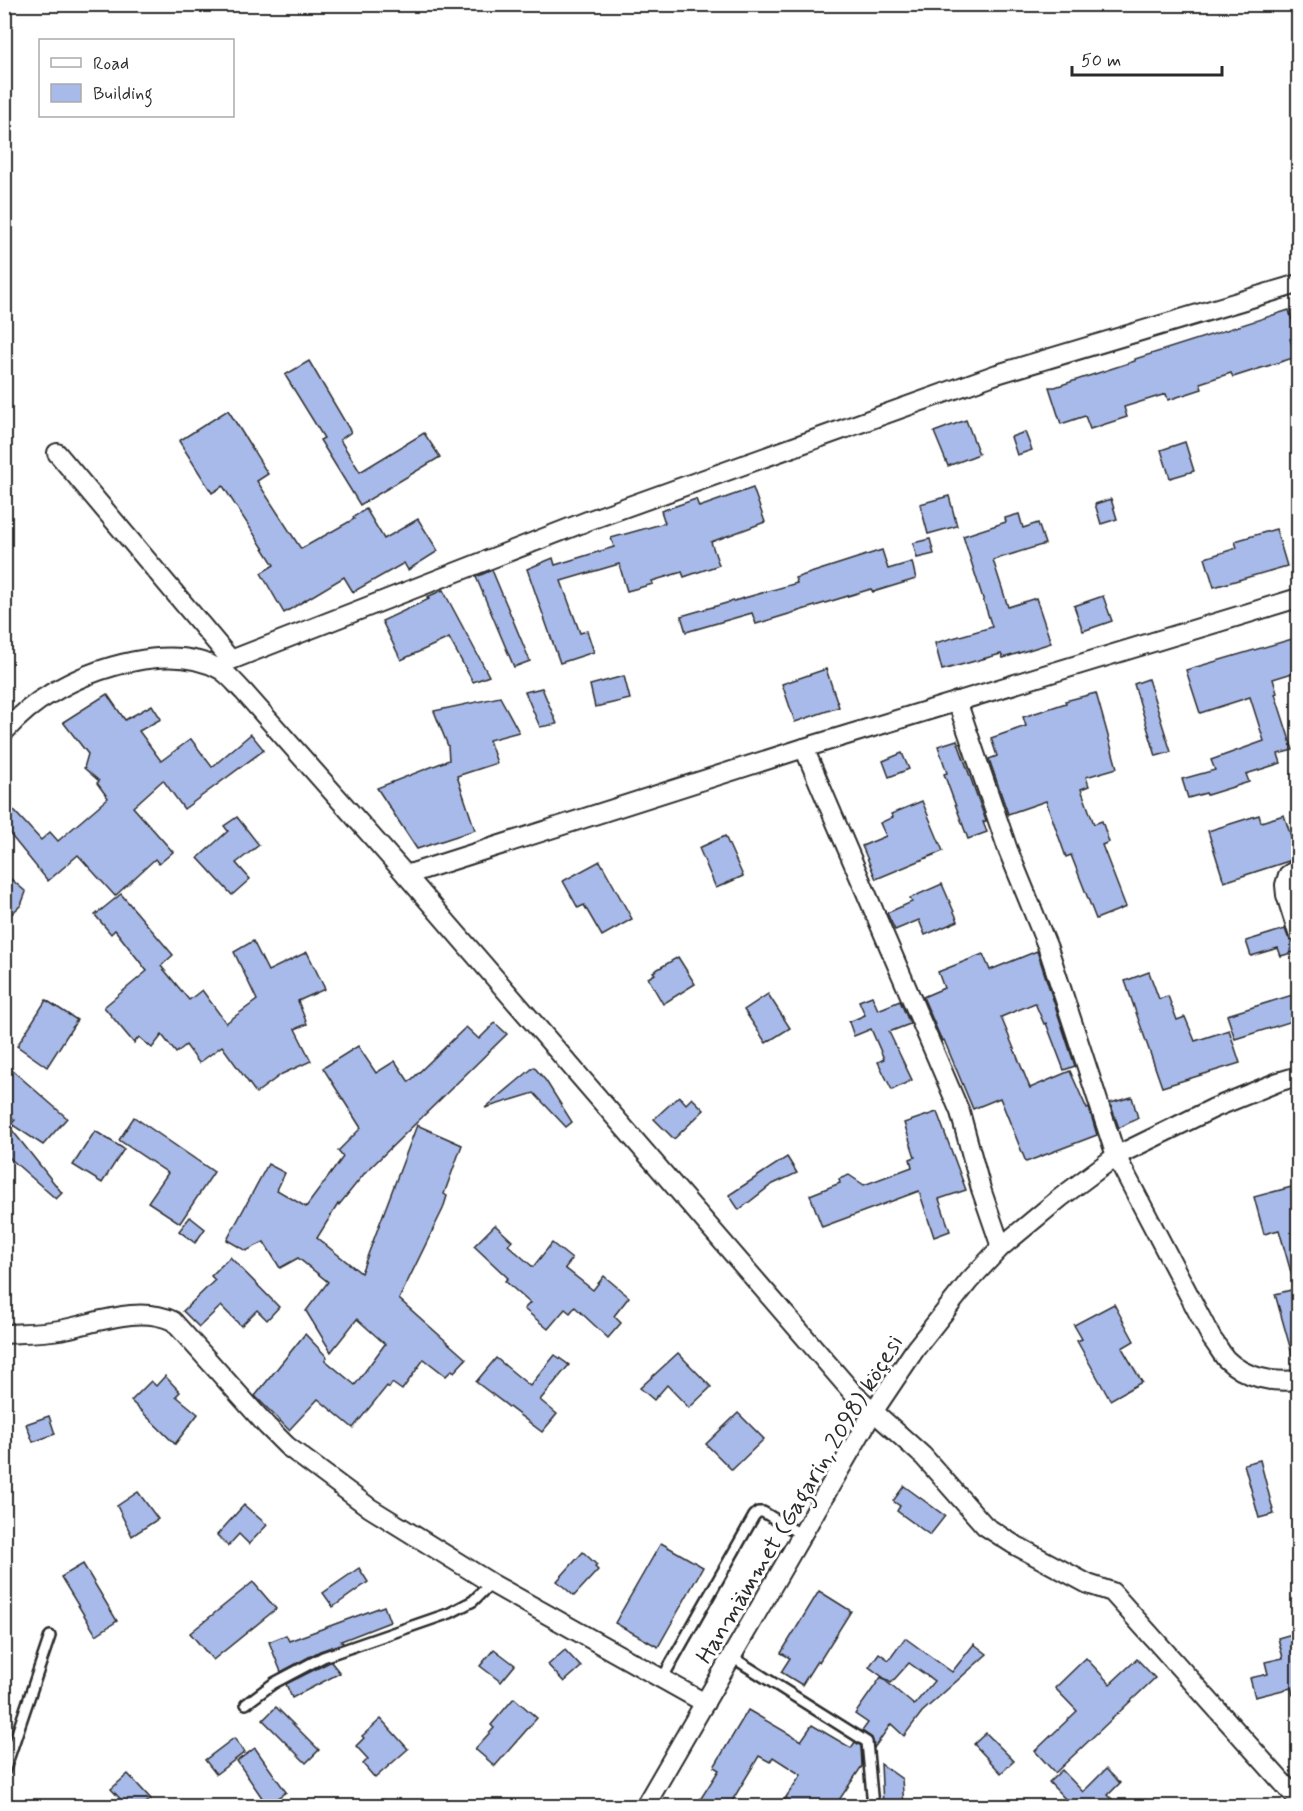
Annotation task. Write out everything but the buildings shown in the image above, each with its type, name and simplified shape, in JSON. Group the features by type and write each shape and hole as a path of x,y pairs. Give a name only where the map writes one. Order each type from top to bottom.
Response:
{"street":[{"path":"57,453 231,660 590,520 997,374 1299,285"},
{"path":"406,875 804,748 1299,598"},
{"path":"4,732 23,712 48,694 71,681 103,669 136,661 168,658 199,661 222,671 244,692 406,875 853,1394 923,1456 985,1527 1088,1584 1112,1592 1299,1800"},
{"path":"957,701 1008,850 1048,948 1116,1156 1212,1339 1226,1359 1242,1371 1261,1378 1279,1382 1299,1380"},
{"path":"804,748 960,1112 981,1189 1001,1247"},
{"path":"1299,869 1288,875 1285,885 1299,933"},
{"name":"Hanmämmet (Gagarin, 2098) köçesi","path":"645,1806 873,1412 916,1348 969,1281 1001,1247 1060,1198 1116,1156 1214,1108 1299,1076"},
{"path":"4,1334 57,1330 144,1313 159,1315 173,1321 287,1446 370,1508 491,1583 705,1703"}],"lane":[{"path":"662,1679 754,1516 762,1512 802,1535"},
{"path":"246,1704 274,1683 323,1657 450,1613 473,1601 491,1583"},
{"path":"4,1772 50,1636"},
{"path":"732,1657 867,1742 873,1806"}]}
